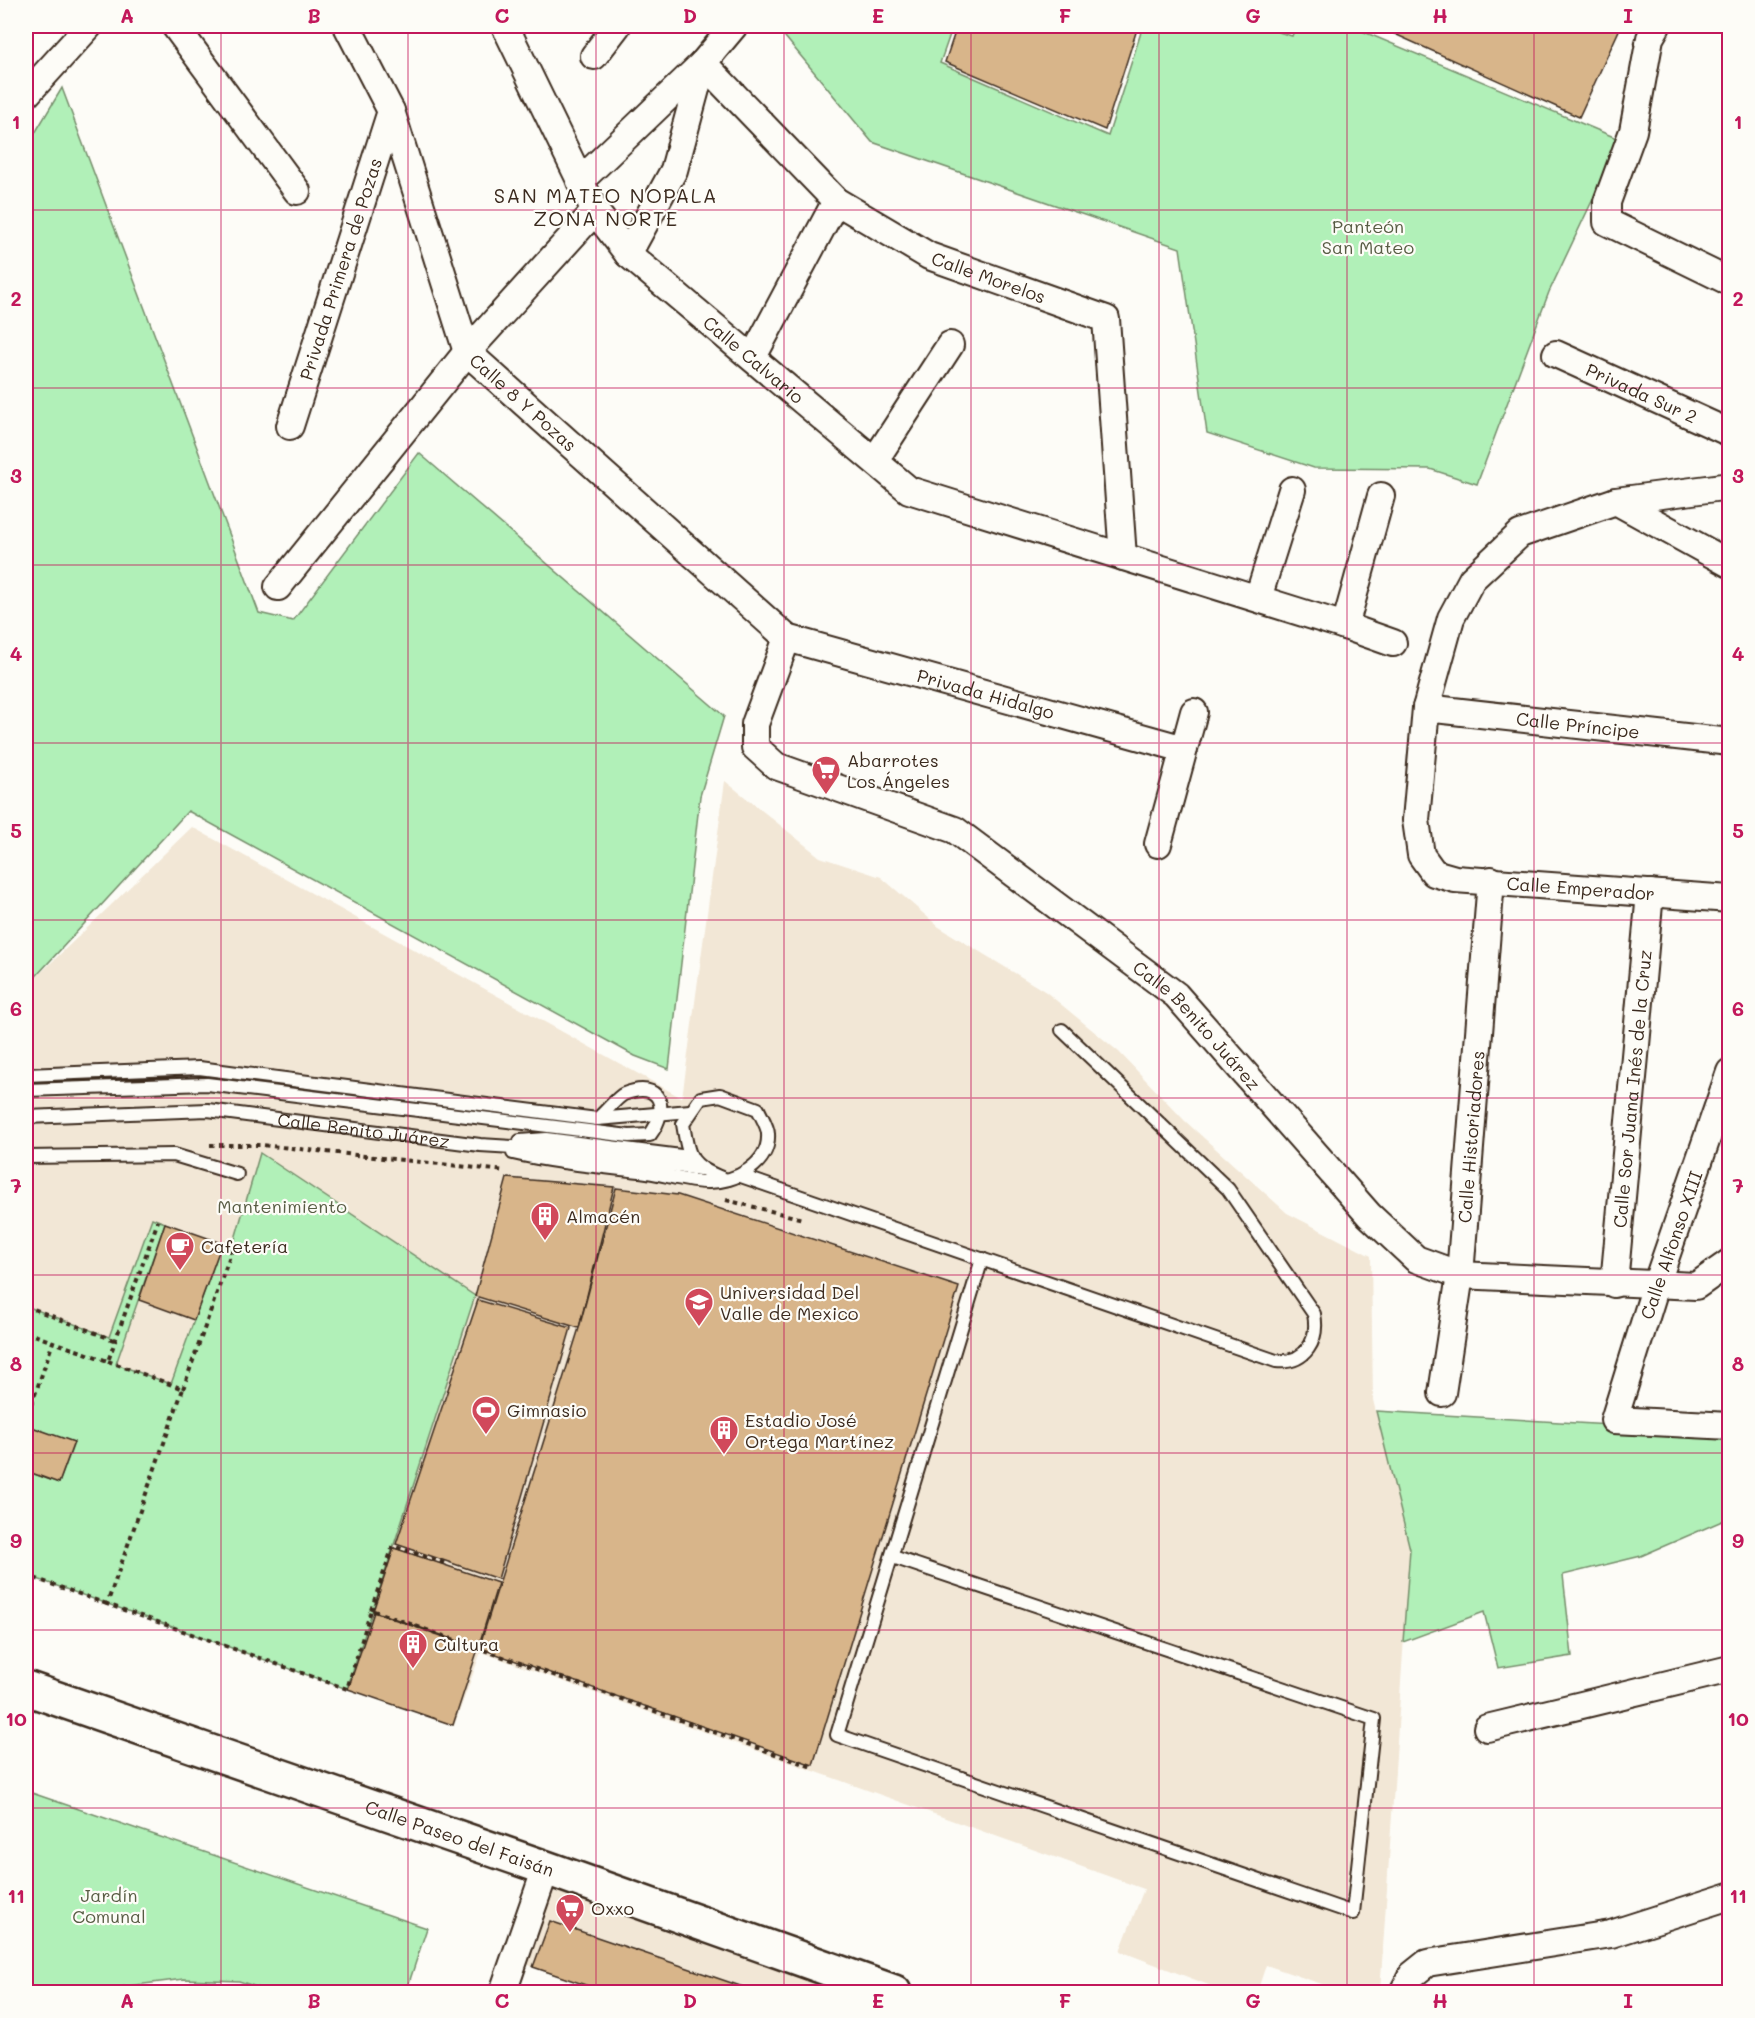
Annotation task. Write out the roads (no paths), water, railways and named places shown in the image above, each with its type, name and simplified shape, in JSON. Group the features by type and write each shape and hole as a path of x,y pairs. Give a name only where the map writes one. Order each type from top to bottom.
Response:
{"street":[{"path":"26,95 89,26"},
{"path":"176,26 297,191"},
{"name":"Calle 8 Y Pozas","path":"347,26 391,111 467,352 788,638"},
{"name":"Calle Calvario","path":"505,26 595,211 628,254 909,490 1258,598 1393,644"},
{"path":"594,56 617,26"},
{"path":"580,181 703,63 734,26"},
{"path":"1657,26 1650,38 1633,131 1606,202 1607,222 1730,282"},
{"path":"628,254 674,170 703,63"},
{"name":"Calle Morelos","path":"703,63 836,201 928,256 1106,319 1123,557"},
{"name":"Privada Primera de Pozas","path":"290,426 391,111"},
{"path":"753,357 836,201"},
{"path":"278,587 467,352 595,211"},
{"path":"874,460 950,345"},
{"name":"Privada Sur 2","path":"1556,354 1730,433"},
{"path":"1426,708 1451,618 1472,579 1520,534 1616,501 1730,486"},
{"path":"1258,598 1292,490"},
{"path":"1345,626 1381,496"},
{"path":"1616,501 1730,564"},
{"name":"Privada Hidalgo","path":"788,638 1184,749"},
{"name":"Calle Benito Juárez","path":"788,638 755,724 755,747 776,766 955,830 1167,988 1184,1004 1369,1215 1416,1259 1460,1275 1614,1284 1696,1286 1730,1262"},
{"name":"Calle Príncipe","path":"1426,708 1730,742"},
{"name":"Calle Emperador","path":"1426,708 1416,820 1421,855 1434,873 1455,879 1730,899"},
{"path":"1158,844 1194,712"},
{"name":"Calle Historiadores","path":"1442,1393 1460,1275 1491,880"},
{"name":"Calle Sor Juana Inés de la Cruz","path":"1614,1284 1650,893"},
{"name":"Calle Alfonso XIII","path":"1730,1072 1656,1285 1614,1420 1730,1426"},
{"path":"1487,1728 1730,1669"},
{"name":"Calle Paseo del Faisán","path":"26,1688 546,1868 883,1991"},
{"path":"503,1992 546,1868"},
{"path":"1403,1992 1413,1976 1427,1963 1611,1934 1730,1896"}],"lane":[{"path":"480,1145 543,1160 658,1173 707,1182 741,1176 1276,1361 1286,1362 1310,1348 1317,1330 1314,1314 1228,1189 1062,1030"},
{"path":"26,1075 199,1068 597,1119 690,1111"},
{"path":"26,1090 207,1084 629,1136 650,1135 660,1122 662,1105 655,1094 642,1089 621,1095 610,1109 597,1119"},
{"path":"724,1179 700,1169 689,1157 683,1124 701,1098 720,1095 758,1109 768,1134 762,1158 741,1176"},
{"name":"Calle Benito Juárez","path":"26,1117 208,1110 480,1145 545,1149 700,1169"},
{"path":"480,1145 546,1139 689,1157"},
{"path":"26,1157 174,1155 237,1174"},
{"path":"893,1557 1374,1719 1353,1913 837,1735 982,1259"}],"place":[{"name":"Abarrotes Los Ángeles","path":"826,796"},
{"name":"Almacén","path":"545,1242"},
{"name":"Cafetería","path":"180,1272"},
{"name":"Universidad Del Valle de Mexico","path":"699,1328"},
{"name":"Gimnasio","path":"486,1436"},
{"name":"Estadio José Ortega Martínez","path":"724,1456"},
{"name":"Cultura","path":"413,1670"},
{"name":"Oxxo","path":"570,1934"}],"district":[{"name":"SAN MATEO NOPALA ZONA NORTE","path":"606,206"}],"park label":[{"name":"Panteón San Mateo","path":"1368,236"},
{"name":"Mantenimiento","path":"282,1206"},
{"name":"Jardín Comunal","path":"109,1905"}]}
